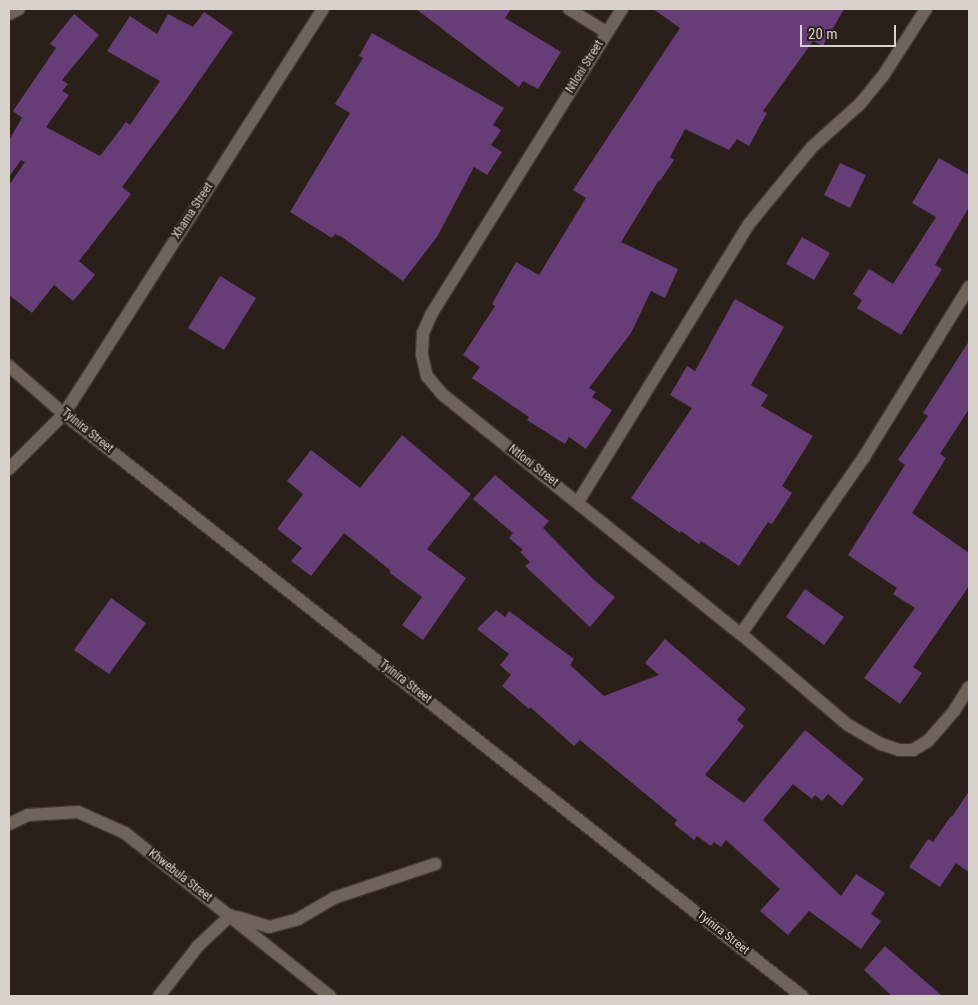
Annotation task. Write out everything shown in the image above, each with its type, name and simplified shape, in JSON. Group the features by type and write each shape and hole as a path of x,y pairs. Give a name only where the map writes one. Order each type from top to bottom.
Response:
{"street":[{"path":"9,14 19,9"},
{"name":"Xhama Street","path":"9,469 64,414 323,9"},
{"path":"569,9 606,32"},
{"name":"Ntloni Street","path":"622,9 431,315 423,332 422,356 427,376 442,394 741,634 848,725 881,744 899,750 913,750 928,741 954,711 969,687"},
{"path":"578,502 749,224 812,147 860,104 883,76 926,9"},
{"path":"741,634 864,457 969,287"},
{"name":"Tyinira Street","path":"9,366 64,414 802,996"},
{"name":"Khwebula Street","path":"9,824 28,815 78,812 125,833 231,915 330,996"},
{"path":"159,996 198,946 231,915 269,927 298,919 334,898 435,864"}],"building":[{"path":"416,9 511,9 505,18 561,52 538,89 523,81 519,87"},
{"path":"653,9 844,9 823,46 813,41 763,111 767,113 749,146 737,139 729,150 685,129 670,157 674,160 659,180 621,242 678,269 665,298 651,291 631,333 589,388 596,392 592,397 612,410 586,449 569,437 565,444 527,420 529,417 472,378 480,367 463,355 495,306 492,304 516,262 539,275 586,198 573,190 680,28"},
{"path":"204,12 233,32 122,187 131,194 79,261 95,275 73,301 54,285 32,313 9,295 9,185 25,162 21,160 9,177 9,140 22,118 13,111 56,48 50,44 74,14 99,35 62,80 68,84 62,91 69,95 46,127 100,156 126,122 130,125 160,81 107,51 130,16 157,34 168,14 193,27"},
{"path":"372,33 504,108 493,125 501,130 491,145 502,152 487,175 474,167 437,237 403,281 342,237 335,234 332,238 290,212 350,113 335,104 363,58 359,56"},
{"path":"939,158 969,175 969,207 935,265 942,269 901,335 857,308 862,300 853,294 869,269 893,284 936,217 912,203"},
{"path":"840,163 866,175 850,208 824,195"},
{"path":"802,237 830,253 814,280 786,264"},
{"path":"220,276 256,298 224,350 188,328"},
{"path":"735,299 784,327 751,385 768,395 761,406 813,436 782,486 792,493 772,524 768,522 739,566 701,541 699,544 681,531 680,533 631,498 692,408 670,395 687,366 695,371"},
{"path":"969,341 969,409 940,454 946,458 912,513 969,553 969,586 913,667 922,673 900,704 864,678 915,608 893,594 897,588 848,555 905,465 898,460 928,416 923,413"},
{"path":"402,435 471,494 427,549 466,578 423,640 402,625 422,597 390,573 390,570 344,533 311,576 291,561 302,548 277,529 303,494 287,481 311,450 360,488"},
{"path":"495,475 549,521 543,528 594,580 615,597 590,627 525,566 530,562 520,552 523,550 509,538 513,533 473,499"},
{"path":"805,589 844,617 824,645 786,617"},
{"path":"111,598 146,623 109,674 74,650"},
{"path":"496,610 505,617 509,611 574,659 570,665 604,696 659,675 645,663 665,639 746,709 737,720 744,726 705,775 744,803 805,730 864,779 842,806 828,794 822,801 815,795 812,799 793,784 763,820 841,896 856,874 885,893 871,914 881,921 861,949 809,911 788,935 760,911 780,889 726,840 721,847 714,842 711,846 697,836 694,840 674,824 677,820 580,740 574,746 530,707 529,709 502,686 511,675 500,665 509,654 477,629"},
{"path":"969,791 969,872 956,863 940,887 909,867 928,839 933,842"},
{"path":"885,946 942,996 892,996 864,970"}]}
